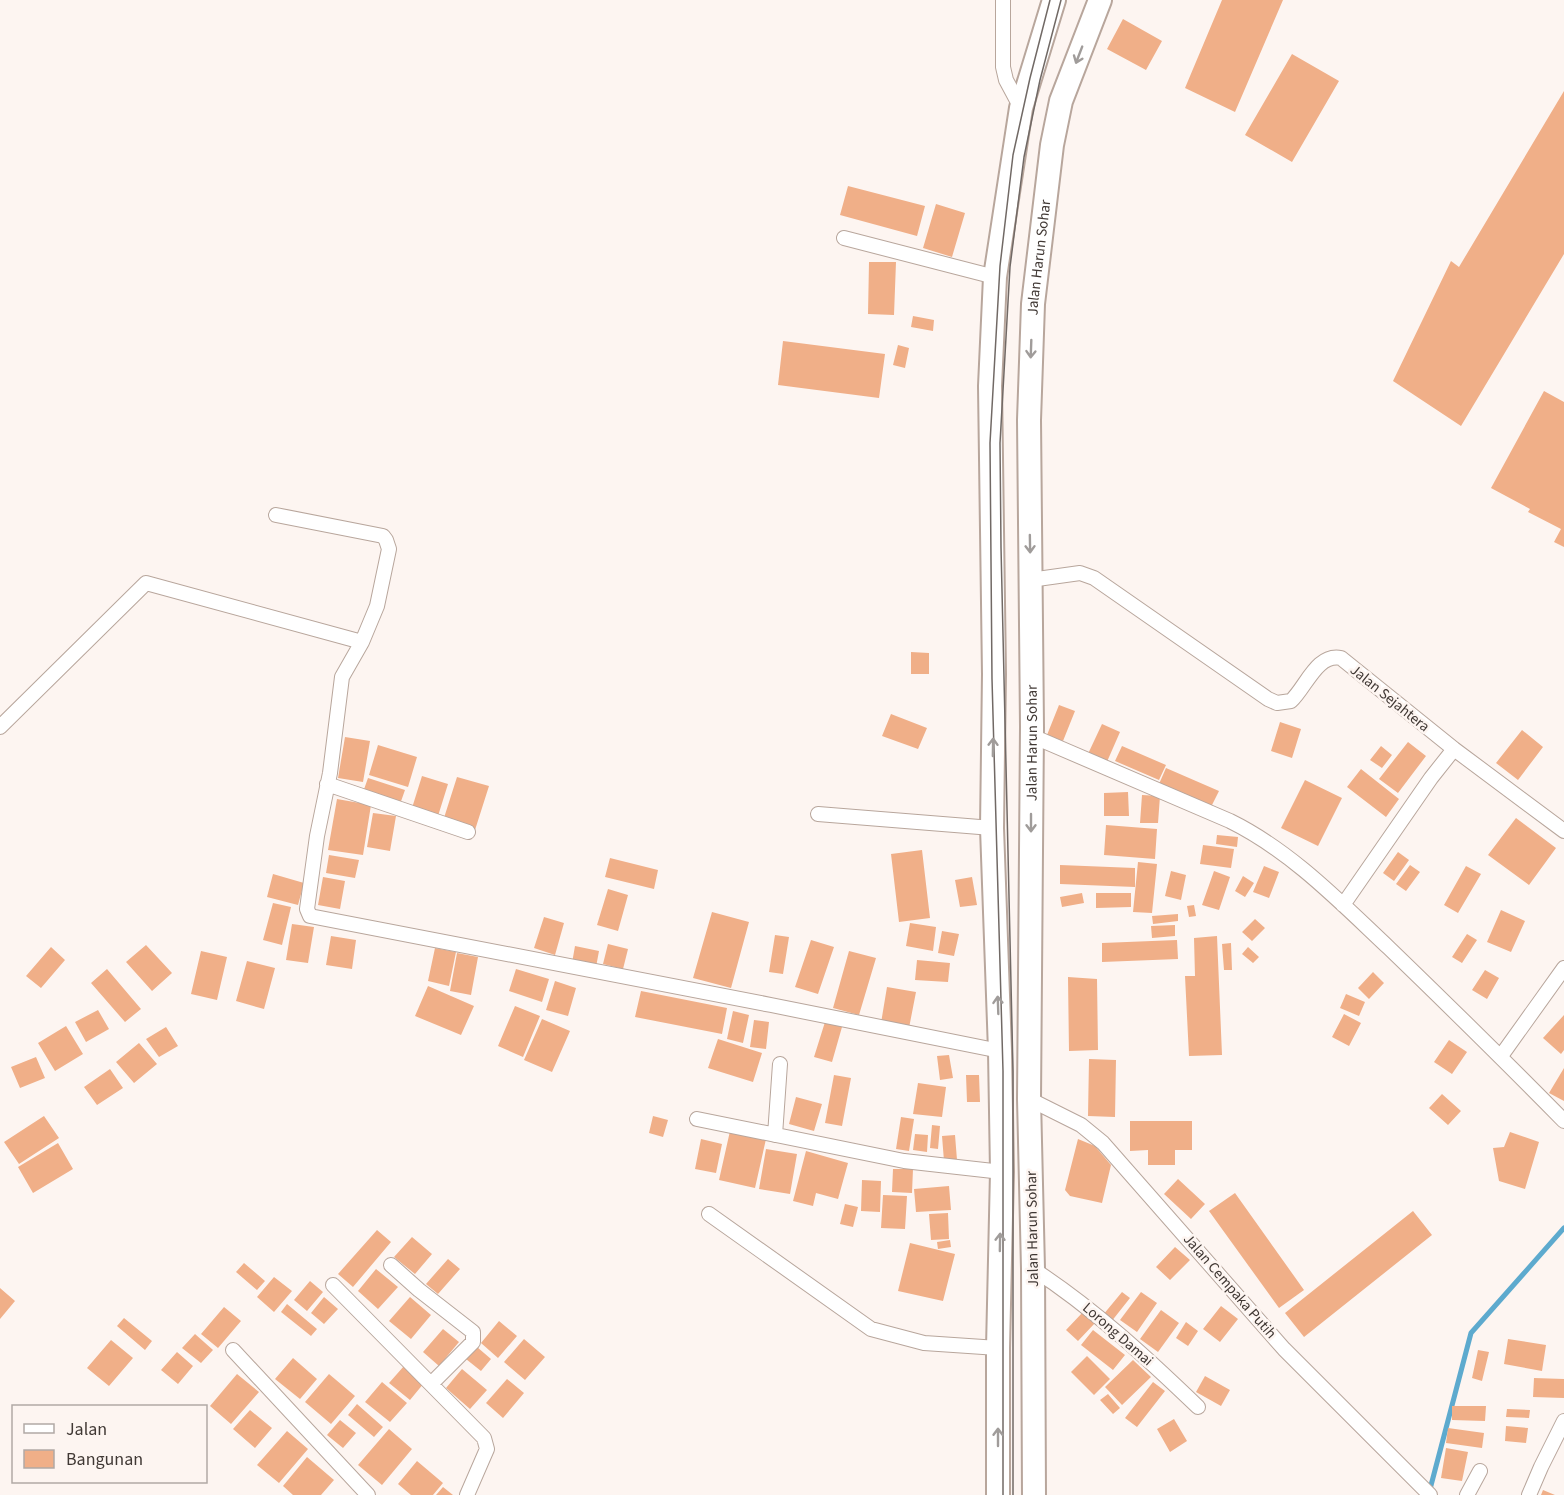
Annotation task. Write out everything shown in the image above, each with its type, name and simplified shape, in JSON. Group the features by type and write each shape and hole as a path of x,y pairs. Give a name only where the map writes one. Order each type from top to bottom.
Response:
{"highway":[{"name":"Jalan Harun Sohar","path":"998,1495 998,1348 1002,1172 992,828 994,674 990,386 995,276 1022,108 1054,0"},
{"name":"Jalan Harun Sohar","path":"1034,1495 1033,1269 1029,1099 1032,736 1029,420 1033,304 1052,145 1061,102 1100,0"}],"street":[{"path":"1003,0 1005,80 1022,108"},
{"path":"844,238 995,276"},
{"path":"276,515 383,536 389,549 377,606 362,642 342,677 308,898 307,909 310,916 1000,1051"},
{"name":"Jalan Sejahtera","path":"1030,580 1080,573 1094,578 1277,703 1291,701 1323,660 1332,656 1341,658 1454,749 1564,831"},
{"path":"0,727 146,583 362,642"},
{"path":"1032,736 1254,833 1275,848 1343,904 1501,1056 1564,1121"},
{"path":"1343,904 1454,749"},
{"path":"327,784 468,832"},
{"path":"818,814 992,828"},
{"path":"1501,1056 1564,968"},
{"path":"775,1135 780,1064"},
{"name":"Jalan Cempaka Putih","path":"1029,1099 1081,1125 1103,1143 1284,1349 1426,1491"},
{"path":"697,1119 904,1161 1002,1172"},
{"path":"709,1214 871,1329 924,1343 998,1348"},
{"path":"391,1265 473,1332 473,1342 431,1384"},
{"name":"Lorong Damai","path":"1033,1269 1071,1294 1198,1407"},
{"path":"333,1285 484,1438 487,1449 467,1495"},
{"path":"233,1350 368,1495"},
{"path":"1530,1495 1564,1421"},
{"path":"1467,1495 1480,1471"}],"building":[{"path":"1222,0 1283,0 1235,112 1185,88"},
{"path":"1123,19 1162,41 1146,70 1107,49"},
{"path":"1292,54 1339,81 1292,162 1245,135"},
{"path":"1564,91 1564,254 1461,426 1393,381 1451,261 1459,267"},
{"path":"848,186 925,206 917,236 840,215"},
{"path":"936,204 965,213 952,257 923,248"},
{"path":"869,262 896,262 894,315 868,314"},
{"path":"913,316 934,320 933,331 911,327"},
{"path":"783,341 885,354 879,398 778,385"},
{"path":"898,345 909,348 905,368 893,365"},
{"path":"1544,391 1564,402 1564,547 1554,542 1561,529 1528,512 1530,509 1491,488"},
{"path":"911,652 929,653 929,674 911,674"},
{"path":"1059,705 1075,711 1063,741 1047,735"},
{"path":"891,714 927,728 918,749 882,736"},
{"path":"1280,722 1301,729 1292,758 1271,751"},
{"path":"1102,724 1120,732 1106,764 1087,756"},
{"path":"1522,730 1543,747 1518,780 1496,763"},
{"path":"345,737 370,741 363,782 338,778"},
{"path":"1408,742 1426,756 1398,793 1379,779"},
{"path":"378,745 417,757 408,787 369,775"},
{"path":"1122,746 1166,765 1159,780 1115,761"},
{"path":"1381,746 1392,755 1382,768 1370,760"},
{"path":"1166,768 1219,791 1211,807 1159,784"},
{"path":"1361,769 1399,799 1386,817 1347,787"},
{"path":"422,776 448,784 438,816 412,808"},
{"path":"457,777 489,786 475,830 443,821"},
{"path":"368,778 405,790 399,807 362,795"},
{"path":"1305,780 1342,798 1318,846 1281,828"},
{"path":"1128,792 1129,816 1104,816 1104,793"},
{"path":"1142,795 1160,796 1158,823 1140,823"},
{"path":"337,799 371,805 363,855 328,850"},
{"path":"373,813 396,816 390,851 367,847"},
{"path":"1516,818 1556,848 1529,885 1488,855"},
{"path":"1106,825 1157,829 1155,859 1104,855"},
{"path":"1217,835 1238,837 1237,847 1216,844"},
{"path":"1203,845 1234,849 1231,868 1200,864"},
{"path":"922,850 930,918 899,922 891,854"},
{"path":"1398,852 1409,860 1394,881 1383,873"},
{"path":"329,855 359,860 355,878 326,873"},
{"path":"610,858 658,870 654,889 605,877"},
{"path":"1138,862 1157,864 1152,913 1133,912"},
{"path":"1060,865 1135,868 1135,887 1060,884"},
{"path":"1410,865 1420,872 1406,891 1396,884"},
{"path":"1264,866 1279,872 1269,898 1253,892"},
{"path":"1466,866 1481,874 1458,913 1444,905"},
{"path":"1171,871 1186,875 1181,900 1165,896"},
{"path":"1214,871 1230,877 1219,910 1202,905"},
{"path":"273,874 304,883 298,905 267,897"},
{"path":"1243,876 1254,883 1245,897 1235,891"},
{"path":"323,877 345,881 340,909 318,905"},
{"path":"972,877 977,905 960,907 955,880"},
{"path":"608,889 628,895 618,931 597,925"},
{"path":"1082,893 1084,903 1062,907 1060,897"},
{"path":"1096,893 1131,893 1131,907 1096,908"},
{"path":"273,903 291,907 282,945 263,940"},
{"path":"1194,905 1196,916 1189,917 1187,906"},
{"path":"1501,910 1525,921 1511,952 1487,942"},
{"path":"712,912 749,922 731,988 693,978"},
{"path":"1178,914 1178,921 1153,924 1152,916"},
{"path":"544,917 564,923 555,955 534,948"},
{"path":"1255,919 1265,928 1252,941 1242,932"},
{"path":"910,923 936,927 933,951 906,946"},
{"path":"292,924 314,927 308,963 286,960"},
{"path":"1175,925 1175,936 1152,938 1151,926"},
{"path":"942,931 959,934 954,956 938,953"},
{"path":"1467,934 1477,940 1462,963 1452,957"},
{"path":"775,935 789,937 783,974 769,972"},
{"path":"331,936 356,940 352,969 326,965"},
{"path":"1217,936 1222,1055 1189,1056 1185,976 1195,976 1194,938"},
{"path":"811,940 834,947 818,994 795,987"},
{"path":"1177,940 1178,959 1102,962 1102,943"},
{"path":"1231,943 1232,970 1224,970 1222,944"},
{"path":"608,944 628,949 623,969 603,964"},
{"path":"146,945 172,973 152,991 126,962"},
{"path":"575,946 599,951 596,967 572,963"},
{"path":"51,947 65,960 41,988 26,976"},
{"path":"1248,947 1259,957 1253,963 1242,954"},
{"path":"435,948 456,952 449,986 428,981"},
{"path":"201,951 227,957 217,1000 191,994"},
{"path":"849,951 876,958 859,1015 833,1008"},
{"path":"457,953 478,957 471,995 450,991"},
{"path":"917,960 950,963 948,982 915,980"},
{"path":"247,961 275,968 264,1009 236,1001"},
{"path":"107,969 141,1009 125,1022 91,983"},
{"path":"516,969 549,979 542,1002 509,991"},
{"path":"1485,970 1499,978 1487,999 1472,990"},
{"path":"1373,972 1384,983 1369,999 1358,988"},
{"path":"1068,977 1097,979 1098,1050 1069,1051"},
{"path":"555,981 576,988 568,1016 546,1010"},
{"path":"428,986 474,1006 461,1035 415,1016"},
{"path":"887,987 916,992 909,1028 881,1023"},
{"path":"641,991 727,1008 722,1034 635,1017"},
{"path":"1346,994 1365,1002 1359,1016 1340,1008"},
{"path":"515,1006 540,1016 523,1057 498,1046"},
{"path":"98,1010 109,1029 86,1042 75,1022"},
{"path":"733,1011 749,1015 743,1043 727,1039"},
{"path":"1344,1014 1361,1023 1349,1046 1332,1037"},
{"path":"1564,1015 1564,1050 1561,1054 1543,1038"},
{"path":"542,1019 570,1031 552,1072 524,1060"},
{"path":"754,1020 769,1022 766,1049 750,1047"},
{"path":"825,1022 842,1027 832,1062 814,1057"},
{"path":"66,1026 83,1054 55,1071 38,1043"},
{"path":"166,1027 178,1046 159,1057 146,1039"},
{"path":"718,1039 762,1053 753,1082 708,1068"},
{"path":"1449,1040 1467,1052 1452,1074 1434,1062"},
{"path":"139,1043 157,1064 134,1083 116,1062"},
{"path":"949,1055 953,1078 940,1080 937,1056"},
{"path":"36,1057 45,1078 20,1088 11,1067"},
{"path":"1089,1059 1116,1060 1115,1117 1088,1116"},
{"path":"1564,1068 1564,1101 1549,1093"},
{"path":"110,1069 123,1088 97,1105 84,1087"},
{"path":"834,1075 851,1078 842,1126 825,1123"},
{"path":"966,1075 979,1075 980,1102 967,1102"},
{"path":"918,1083 946,1087 942,1117 913,1114"},
{"path":"1442,1094 1461,1111 1448,1125 1429,1108"},
{"path":"796,1097 822,1104 814,1131 789,1124"},
{"path":"44,1116 59,1138 19,1164 4,1142"},
{"path":"653,1116 668,1120 663,1137 649,1133"},
{"path":"901,1117 914,1119 909,1151 896,1149"},
{"path":"1130,1121 1192,1121 1192,1150 1175,1150 1175,1165 1148,1165 1148,1150 1130,1151"},
{"path":"932,1125 940,1126 938,1149 930,1148"},
{"path":"730,1131 766,1139 755,1188 719,1180"},
{"path":"1510,1132 1539,1142 1525,1189 1499,1181 1493,1148 1504,1147"},
{"path":"915,1134 928,1135 927,1152 913,1150"},
{"path":"955,1135 957,1160 944,1161 942,1136"},
{"path":"701,1139 722,1144 716,1173 695,1169"},
{"path":"1078,1139 1095,1146 1111,1165 1102,1203 1070,1196 1065,1190"},
{"path":"58,1143 73,1169 33,1193 18,1167"},
{"path":"766,1149 797,1154 790,1194 759,1189"},
{"path":"806,1151 848,1163 838,1199 816,1193 813,1206 793,1201"},
{"path":"893,1169 913,1169 912,1193 892,1192"},
{"path":"1178,1179 1205,1204 1191,1219 1164,1194"},
{"path":"862,1180 881,1181 880,1212 861,1211"},
{"path":"949,1186 951,1210 916,1212 914,1189"},
{"path":"1235,1193 1304,1290 1279,1308 1209,1211"},
{"path":"883,1195 907,1196 905,1229 881,1228"},
{"path":"845,1204 858,1207 853,1227 840,1224"},
{"path":"1413,1211 1432,1235 1304,1337 1285,1313"},
{"path":"948,1213 949,1239 931,1240 929,1214"},
{"path":"377,1230 391,1242 353,1287 338,1274"},
{"path":"412,1237 432,1254 415,1274 394,1257"},
{"path":"950,1240 951,1247 938,1249 937,1242"},
{"path":"910,1243 955,1254 943,1301 898,1291"},
{"path":"1175,1247 1190,1260 1170,1280 1156,1267"},
{"path":"448,1259 460,1269 438,1294 426,1284"},
{"path":"244,1263 265,1281 257,1290 236,1272"},
{"path":"376,1269 398,1287 378,1309 358,1291"},
{"path":"274,1277 292,1291 274,1312 257,1297"},
{"path":"310,1281 323,1292 307,1311 294,1300"},
{"path":"0,1288 15,1301 0,1319"},
{"path":"1122,1292 1130,1298 1111,1322 1103,1315"},
{"path":"1141,1292 1157,1303 1137,1332 1120,1320"},
{"path":"324,1297 338,1309 324,1324 311,1313"},
{"path":"410,1297 431,1315 411,1339 389,1321"},
{"path":"287,1304 317,1329 311,1336 281,1312"},
{"path":"1221,1306 1238,1319 1220,1342 1203,1329"},
{"path":"224,1307 241,1321 218,1348 201,1334"},
{"path":"1161,1310 1179,1323 1158,1352 1140,1339"},
{"path":"1083,1312 1095,1323 1078,1341 1066,1330"},
{"path":"124,1318 152,1341 145,1350 117,1326"},
{"path":"499,1321 517,1336 498,1358 481,1343"},
{"path":"1186,1322 1198,1331 1188,1346 1176,1338"},
{"path":"443,1329 459,1342 439,1366 423,1352"},
{"path":"1093,1330 1125,1355 1113,1370 1081,1345"},
{"path":"195,1334 213,1350 201,1363 182,1348"},
{"path":"524,1339 545,1357 525,1380 504,1362"},
{"path":"1508,1339 1546,1345 1542,1371 1504,1364"},
{"path":"111,1340 133,1358 109,1386 87,1368"},
{"path":"477,1347 491,1359 481,1371 466,1359"},
{"path":"1478,1350 1489,1352 1482,1381 1472,1378"},
{"path":"177,1352 193,1366 178,1384 161,1370"},
{"path":"1087,1356 1110,1379 1094,1395 1071,1372"},
{"path":"293,1358 317,1379 300,1399 275,1379"},
{"path":"1133,1360 1151,1377 1122,1405 1105,1387"},
{"path":"404,1366 424,1383 410,1400 389,1383"},
{"path":"462,1369 487,1390 470,1409 446,1388"},
{"path":"237,1374 259,1392 231,1424 210,1406"},
{"path":"329,1374 355,1396 331,1424 305,1402"},
{"path":"1205,1376 1230,1390 1221,1406 1196,1392"},
{"path":"1534,1378 1564,1379 1564,1398 1533,1397"},
{"path":"507,1379 524,1393 503,1418 486,1403"},
{"path":"382,1382 407,1403 390,1422 365,1402"},
{"path":"1153,1382 1165,1391 1137,1427 1125,1418"},
{"path":"1108,1394 1120,1408 1113,1414 1100,1400"},
{"path":"357,1404 383,1427 374,1437 348,1415"},
{"path":"1452,1406 1486,1406 1485,1421 1452,1420"},
{"path":"1507,1409 1530,1410 1529,1418 1506,1417"},
{"path":"250,1410 272,1428 255,1448 233,1429"},
{"path":"1174,1419 1187,1441 1170,1452 1157,1429"},
{"path":"340,1420 356,1433 343,1448 327,1435"},
{"path":"1506,1426 1528,1428 1526,1443 1505,1441"},
{"path":"1448,1428 1484,1433 1482,1448 1446,1443"},
{"path":"389,1429 412,1449 382,1485 358,1465"},
{"path":"287,1431 308,1449 279,1483 257,1465"},
{"path":"1446,1448 1468,1452 1462,1481 1441,1478"},
{"path":"307,1457 334,1480 321,1495 293,1495 283,1486"},
{"path":"417,1461 443,1483 433,1495 411,1495 398,1484"},
{"path":"443,1487 453,1495 436,1495"},
{"path":"1543,1490 1555,1495 1541,1495"}],"waterway":[{"path":"1429,1493 1471,1333 1564,1228"}],"tram line":[{"path":"1003,1495 1003,1071 992,679 990,443 1000,266 1013,155 1050,0"},
{"path":"1013,1495 1013,1071 1000,443 1010,267 1024,157 1040,80 1061,0"}]}
